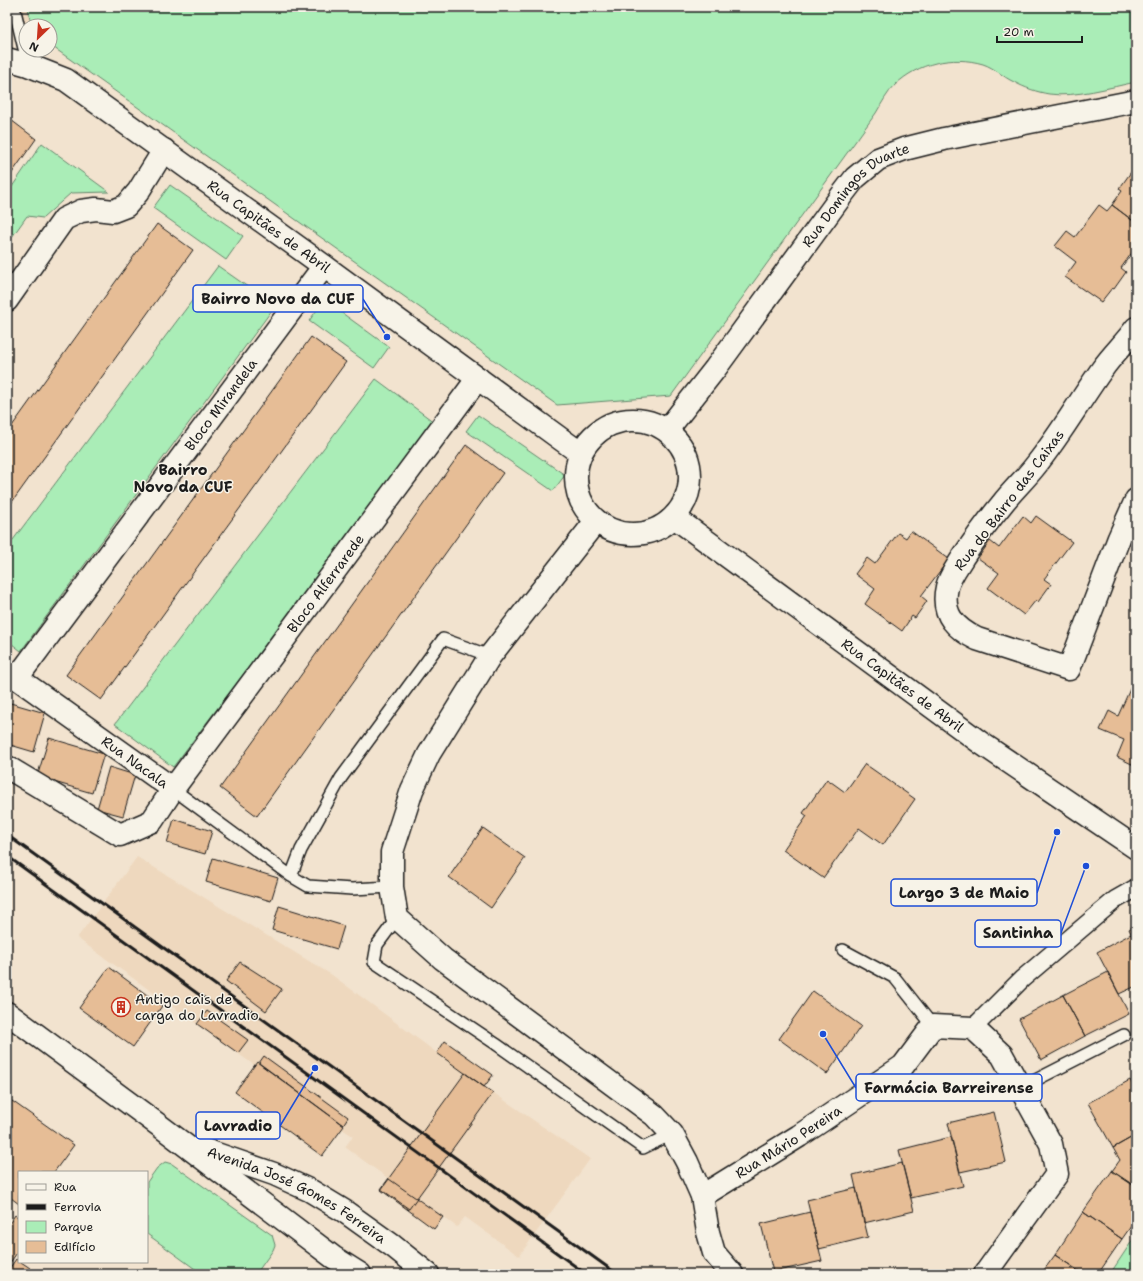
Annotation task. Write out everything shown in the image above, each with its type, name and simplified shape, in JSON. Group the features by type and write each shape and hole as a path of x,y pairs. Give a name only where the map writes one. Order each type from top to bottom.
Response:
{"street":[{"name":"Rua Capitães de Abril","path":"7,59 28,65 66,80 580,453"},
{"name":"Rua Domingos Duarte","path":"667,430 715,369 855,178 878,159 904,149 944,139 1136,101"},
{"path":"7,300 64,219 81,212 96,209 113,211 126,206 138,192 164,150"},
{"name":"Bloco Mirandela","path":"12,674 324,266"},
{"name":"Rua do Bairro das Caixas","path":"1136,330 1104,367 1054,442 1035,467 1002,504 970,546 952,574 947,586 946,603 949,615 957,627 966,634 977,639 1068,669 1122,531 1136,500"},
{"name":"Bloco Alferrarede","path":"174,789 478,378"},
{"path":"625,419 654,423 667,430 679,442 687,456 690,472 690,488 684,504 674,517 663,526 650,532 636,534 622,533 608,529 596,521 586,510 579,497 576,483 576,468 580,453 587,441 598,431 611,423 625,419"},
{"name":"Rua Capitães de Abril","path":"674,517 981,743 1136,848"},
{"path":"596,521 490,656 429,754 412,790 392,852 392,887 397,918 443,959 654,1115 672,1134 687,1162 702,1196 708,1232 714,1253 732,1274"},
{"name":"Rua Nacala","path":"7,767 120,835 152,821 174,789 12,674"},
{"path":"973,1028 1022,979 1116,900 1136,888"},
{"name":"Avenida José Gomes Ferreira","path":"10,1021 160,1126 333,1257 360,1274"},
{"path":"933,1026 973,1028 1002,1055 1051,1144 1057,1174 985,1274"},
{"name":"Rua Mário Pereira","path":"702,1196 799,1136 903,1066 933,1026"},
{"name":"Avenida José Gomes Ferreira","path":"160,1126 184,1141 201,1149 274,1174 311,1191 344,1211 393,1246 428,1274"},
{"path":"333,1257 349,1274"}],"lane":[{"path":"14,7 28,65"},
{"path":"291,876 301,850 341,778 443,639 490,656"},
{"path":"174,789 291,876 308,886 352,889 392,887"},
{"path":"397,918 377,945 374,962 496,1044 643,1148 672,1134"},
{"path":"843,950 895,978 933,1026"},
{"path":"1020,1088 1124,1035"}],"shaded area":[{"path":"7,7 28,7 30,18 18,18 18,31 7,30"},
{"path":"137,857 332,975 437,1053 445,1041 493,1075 485,1087 590,1159 519,1256 465,1217 457,1227 443,1217 434,1229 381,1190 389,1179 345,1147 353,1136 342,1129 322,1156 235,1092 254,1065 77,938"}],"green space":[{"path":"28,7 1136,7 1136,82 1070,95 1059,95 1027,88 983,64 971,61 959,60 936,63 914,71 904,77 890,91 876,113 671,396 557,405 58,51 58,18 30,18"},
{"path":"42,143 109,192 71,193 43,218 27,216 7,244 7,194"},
{"path":"170,185 243,236 226,260 153,208"},
{"path":"218,266 275,306 21,651 7,640 7,548"},
{"path":"324,300 389,347 374,368 309,321"},
{"path":"376,379 434,422 173,767 115,724"},
{"path":"478,415 565,475 553,491 466,431"},
{"path":"165,1162 172,1164 272,1235 275,1245 273,1250 256,1274 202,1274 148,1235 148,1181 157,1168"},
{"path":"1136,1235 1136,1274 1110,1274"}],"building":[{"path":"7,117 36,139 7,180"},
{"path":"1131,172 1136,176 1136,223 1112,205 1122,191 1119,189"},
{"path":"1099,205 1107,211 1112,205 1136,223 1136,247 1121,268 1126,272 1114,289 1112,288 1101,302 1065,277 1076,262 1055,246 1067,231 1075,237"},
{"path":"157,224 193,250 7,509 7,433"},
{"path":"311,337 346,362 101,700 66,675"},
{"path":"466,445 503,473 257,816 220,788"},
{"path":"1023,516 1031,523 1036,516 1072,542 1044,579 1051,584 1038,602 1036,600 1024,615 988,588 999,573 978,558 990,541 999,548"},
{"path":"911,531 949,559 921,596 927,601 915,618 912,616 902,631 865,604 875,589 855,574 867,558 875,564 898,533 906,538"},
{"path":"1134,680 1136,681 1136,766 1117,757 1124,740 1100,730 1109,711 1118,716"},
{"path":"7,702 45,713 34,752 7,744"},
{"path":"49,738 104,754 92,793 37,777"},
{"path":"865,764 915,799 883,845 859,828 823,878 783,850 807,816 803,813 827,779 845,792"},
{"path":"109,767 135,775 123,816 97,809"},
{"path":"174,819 212,831 205,854 167,843"},
{"path":"483,828 525,858 491,908 449,877"},
{"path":"213,858 278,878 271,901 206,882"},
{"path":"279,906 344,926 337,949 272,930"},
{"path":"1136,925 1136,944 1129,929"},
{"path":"1131,934 1136,944 1136,986 1119,994 1097,952"},
{"path":"240,962 282,989 266,1011 226,981"},
{"name":"Antigo cais de carga do Lavradio","path":"109,967 162,1006 133,1047 79,1008"},
{"path":"1108,972 1129,1014 1085,1036 1063,995"},
{"path":"813,991 861,1026 827,1074 779,1039"},
{"path":"1063,995 1085,1036 1041,1060 1019,1019"},
{"path":"207,1011 248,1040 238,1053 197,1024"},
{"path":"445,1041 493,1075 484,1087 437,1053"},
{"path":"264,1056 348,1117 343,1125 259,1063"},
{"path":"257,1062 344,1126 322,1156 235,1092"},
{"path":"465,1073 493,1093 409,1209 381,1189"},
{"path":"1130,1080 1136,1091 1136,1135 1113,1148 1088,1103"},
{"path":"12,1101 74,1145 55,1171 18,1171 18,1203 7,1195 7,1107"},
{"path":"994,1112 1006,1162 960,1172 948,1123"},
{"path":"1136,1135 1136,1187 1112,1171 1120,1160 1113,1148"},
{"path":"951,1137 963,1186 911,1198 899,1150"},
{"path":"902,1163 914,1211 864,1223 853,1175"},
{"path":"1112,1171 1136,1187 1136,1219 1122,1239 1083,1212"},
{"path":"389,1179 443,1217 434,1229 381,1190"},
{"path":"856,1188 868,1237 819,1249 807,1200"},
{"path":"810,1212 822,1261 773,1272 761,1224"},
{"path":"1083,1212 1122,1239 1098,1274 1083,1274 1055,1255"},
{"path":"15,1215 18,1217 18,1251 7,1267 7,1227"},
{"path":"1055,1255 1083,1274 1041,1274"},
{"path":"16,1259 18,1263 22,1263 30,1268 26,1274 7,1274"}],"railway":[{"path":"7,835 617,1274"},
{"path":"7,856 586,1274"}],"place":[{"name":"Bairro Novo da CUF","path":"387,337"},
{"name":"Largo 3 de Maio","path":"1057,832"},
{"name":"Santinha","path":"1086,866"},
{"name":"Antigo cais de carga do Lavradio","path":"121,1007"},
{"name":"Farmácia Barreirense","path":"823,1034"},
{"name":"Lavradio","path":"315,1068"}],"district":[{"name":"Bairro Novo da CUF","path":"183,478"}]}
